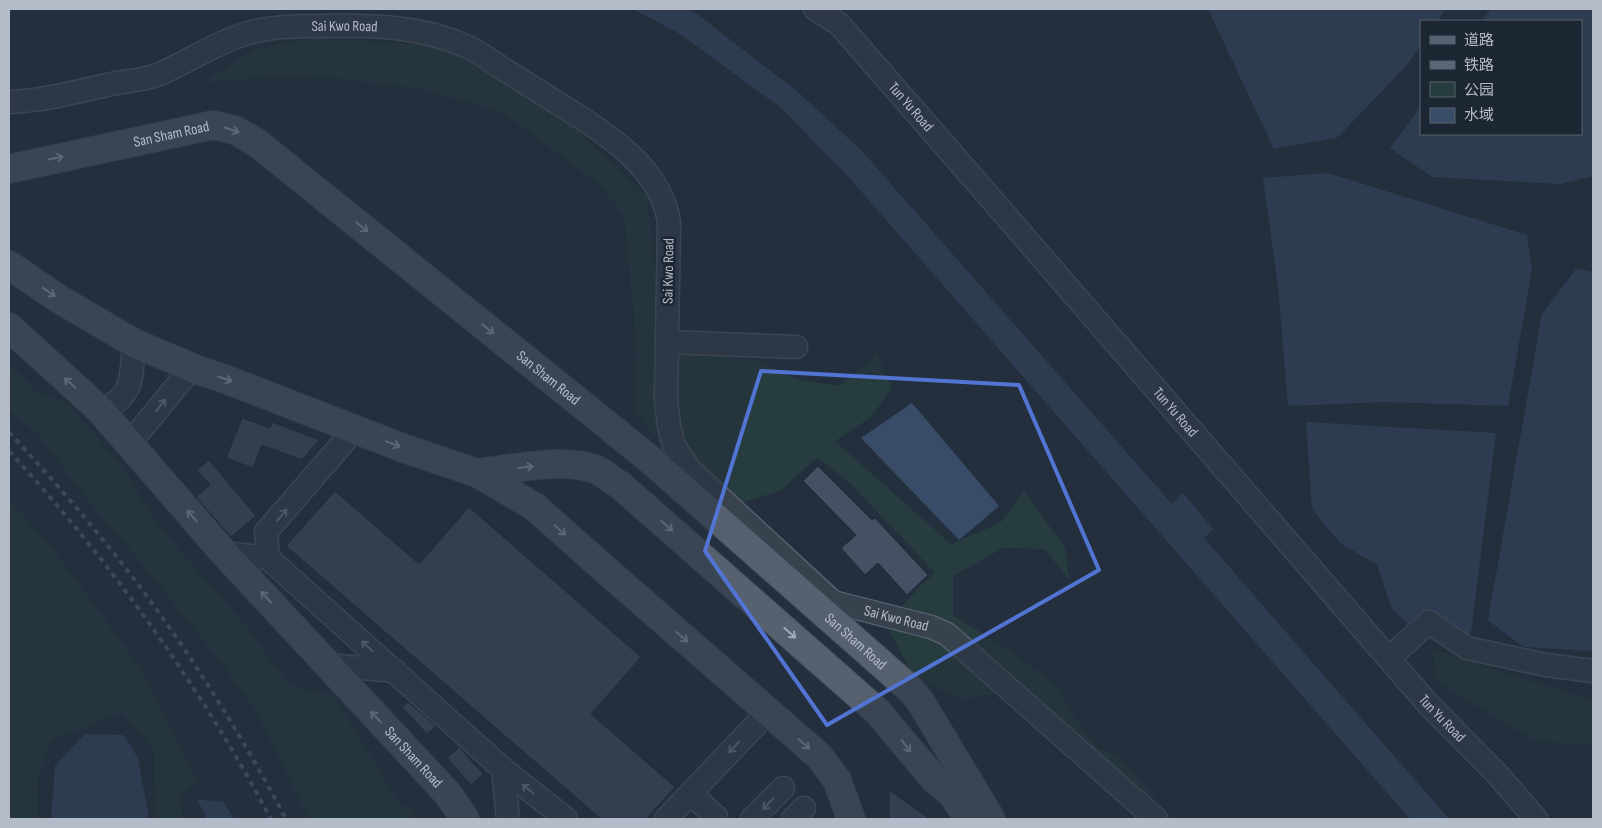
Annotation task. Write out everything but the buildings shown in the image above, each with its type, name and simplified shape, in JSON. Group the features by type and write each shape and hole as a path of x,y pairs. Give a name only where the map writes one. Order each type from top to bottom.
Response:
{"main road":[{"name":"San Sham Road","path":"9,168 213,126 235,130 257,144 647,457 904,683 920,701 991,819"},
{"path":"9,265 59,299 134,343 198,370 403,448 477,473 535,507 819,756 837,780 851,819"},
{"name":"San Sham Road","path":"9,327 100,410 224,552 448,794 465,819"},
{"path":"477,473 572,464 598,470 620,486 878,712 934,779 952,794 965,813 966,819"}],"street":[{"name":"Tun Yu Road","path":"815,9 838,24 1013,223 1428,704 1500,776 1536,819"},
{"name":"Sai Kwo Road","path":"9,102 32,101 154,76 240,36 260,30 292,26 353,25 398,27 435,35 469,47 601,130 628,153 648,176 668,210 670,223 666,400 674,446 690,470 833,602 931,627 947,634 1156,819"},
{"path":"667,342 796,347"},
{"path":"100,410 115,404 126,394 131,379 134,343"},
{"path":"130,444 184,377 198,370"},
{"path":"268,558 266,532 355,429"},
{"path":"224,552 268,558 503,769 566,819"},
{"path":"1389,658 1429,622 1467,648 1546,665 1593,671"},
{"path":"328,664 395,671 506,791"},
{"path":"666,819 768,712"},
{"path":"503,769 508,819"},
{"path":"752,819 783,788"},
{"path":"691,794 716,817"}],"highlighted area":[{"path":"761,371 1019,385 1099,570 827,725 705,551"}],"green space":[{"path":"318,38 440,46 558,112 647,196 660,323 691,354 757,360 799,380 840,386 877,354 892,388 871,417 835,441 951,544 1000,523 1024,491 1065,548 1069,579 1044,549 1003,548 953,576 953,615 1009,650 1062,690 1067,708 1097,747 1119,757 1154,797 1144,815 1006,692 962,699 916,680 886,625 920,586 935,573 851,484 817,457 782,490 741,503 700,464 671,457 636,414 637,348 624,215 599,184 503,112 421,89 346,79 284,76 205,82 257,48"},
{"path":"9,363 37,392 67,403 121,465 160,528 246,626 289,685 334,696 399,803 415,812 410,819 309,819 256,711 220,661 90,503 38,434 9,410"},
{"path":"9,500 49,544 142,670 198,783 180,795 182,819 157,819 153,749 122,712 52,740 37,780 38,819 9,819"},
{"path":"1432,649 1593,701 1593,744 1537,742 1437,682"}],"water":[{"path":"633,9 686,9 698,15 798,92 862,151 1172,504 1183,493 1213,529 1204,538 1449,819 1410,819 846,174 780,107 680,34"},
{"path":"1208,9 1446,9 1438,20 1420,20 1420,46 1407,65 1338,137 1274,149"},
{"path":"1491,9 1593,9 1593,176 1561,184 1432,177 1390,148 1420,107 1420,135 1582,135 1582,20 1483,20"},
{"path":"1328,173 1527,235 1532,269 1508,406 1385,402 1288,406 1278,286 1263,178"},
{"path":"1576,269 1593,272 1593,651 1523,647 1488,620 1542,314"},
{"path":"912,403 999,506 959,540 861,438"},
{"path":"1306,422 1496,433 1471,633 1424,639 1392,609 1377,565 1339,542 1312,509"},
{"path":"85,734 123,735 138,758 149,819 51,819 55,766"},
{"path":"197,799 223,802 234,819 207,819"}],"railway":[{"path":"9,432 88,522 151,602 223,708 286,819"},
{"path":"9,451 83,537 152,627 214,721 271,819"}]}
